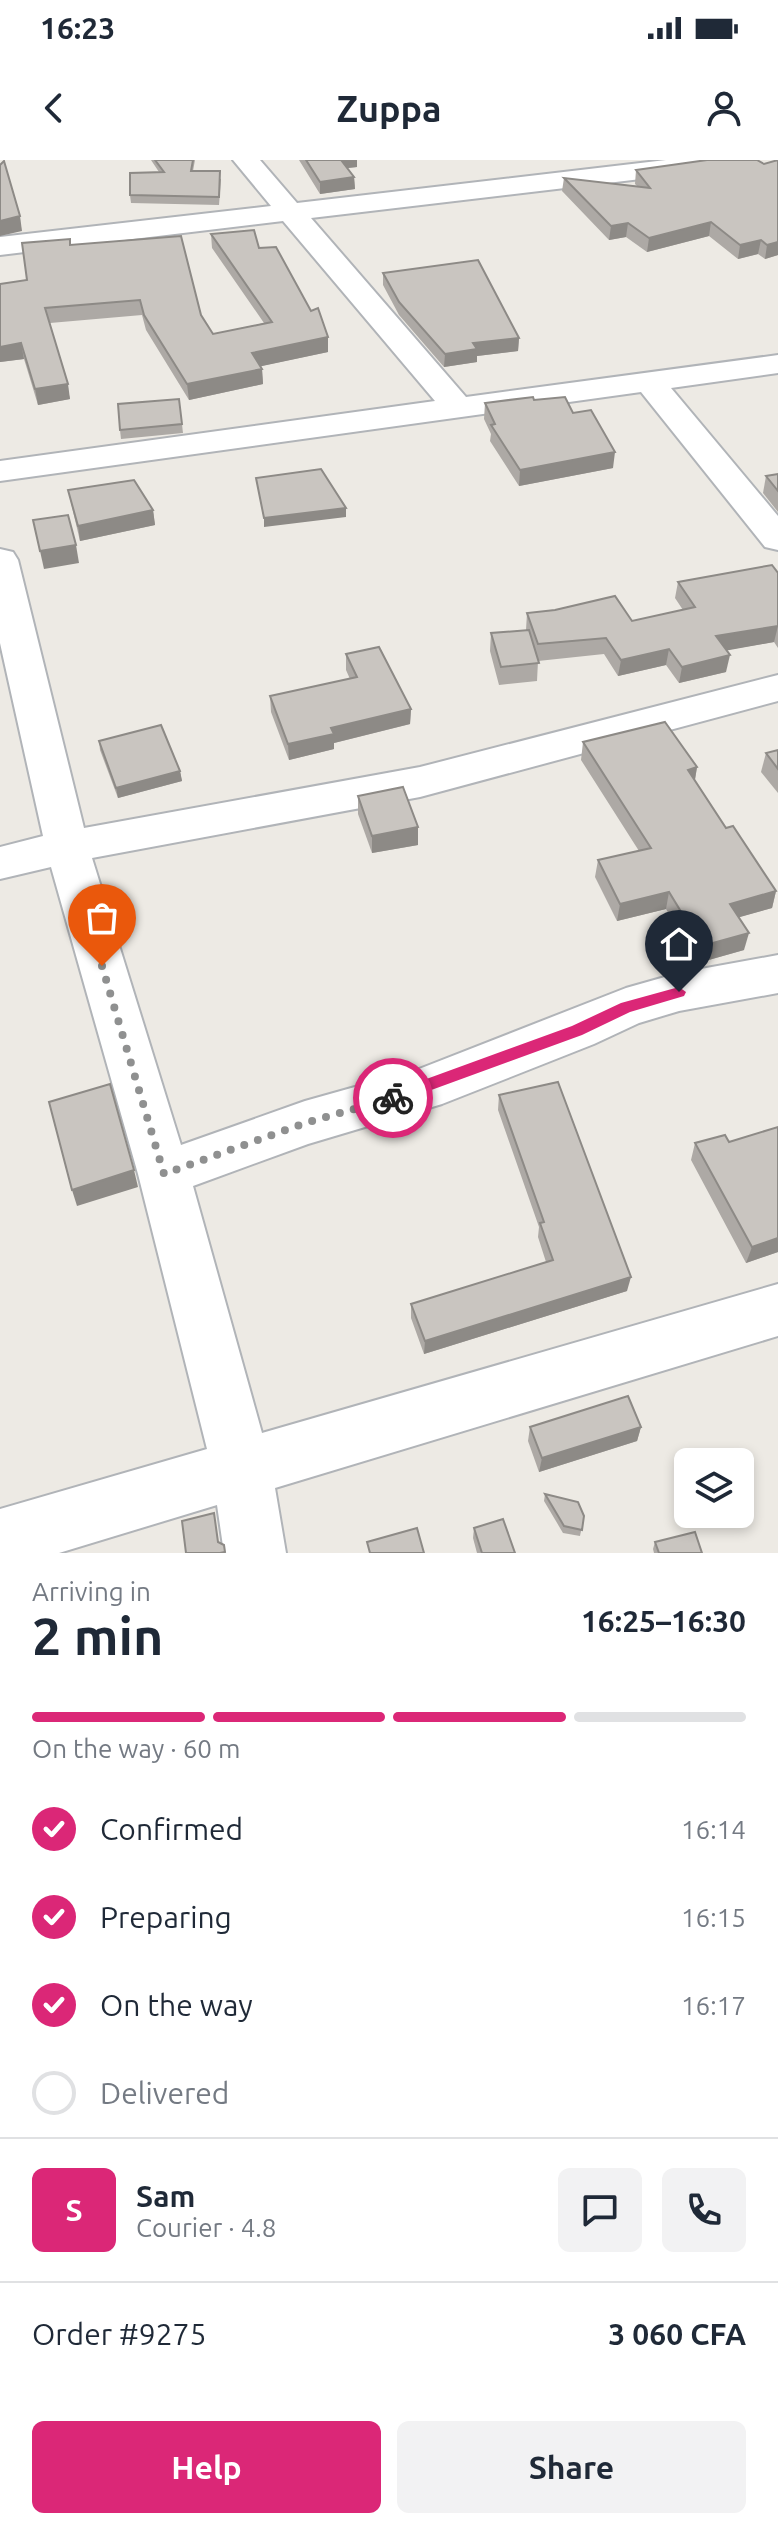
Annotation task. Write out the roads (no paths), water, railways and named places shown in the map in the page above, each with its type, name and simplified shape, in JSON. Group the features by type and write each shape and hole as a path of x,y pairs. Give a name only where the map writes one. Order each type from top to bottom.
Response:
{"street":[{"path":"246,160 459,409"},
{"path":"0,246 734,160"},
{"path":"0,471 778,364"},
{"path":"649,382 778,539"},
{"path":"0,560 67,847 164,1174 242,1469 255,1553"},
{"path":"0,863 67,847 420,782 778,688"},
{"path":"164,1174 305,1123 424,1089 577,1030 626,1007 679,992 778,974"},
{"path":"0,1540 778,1310"}]}
